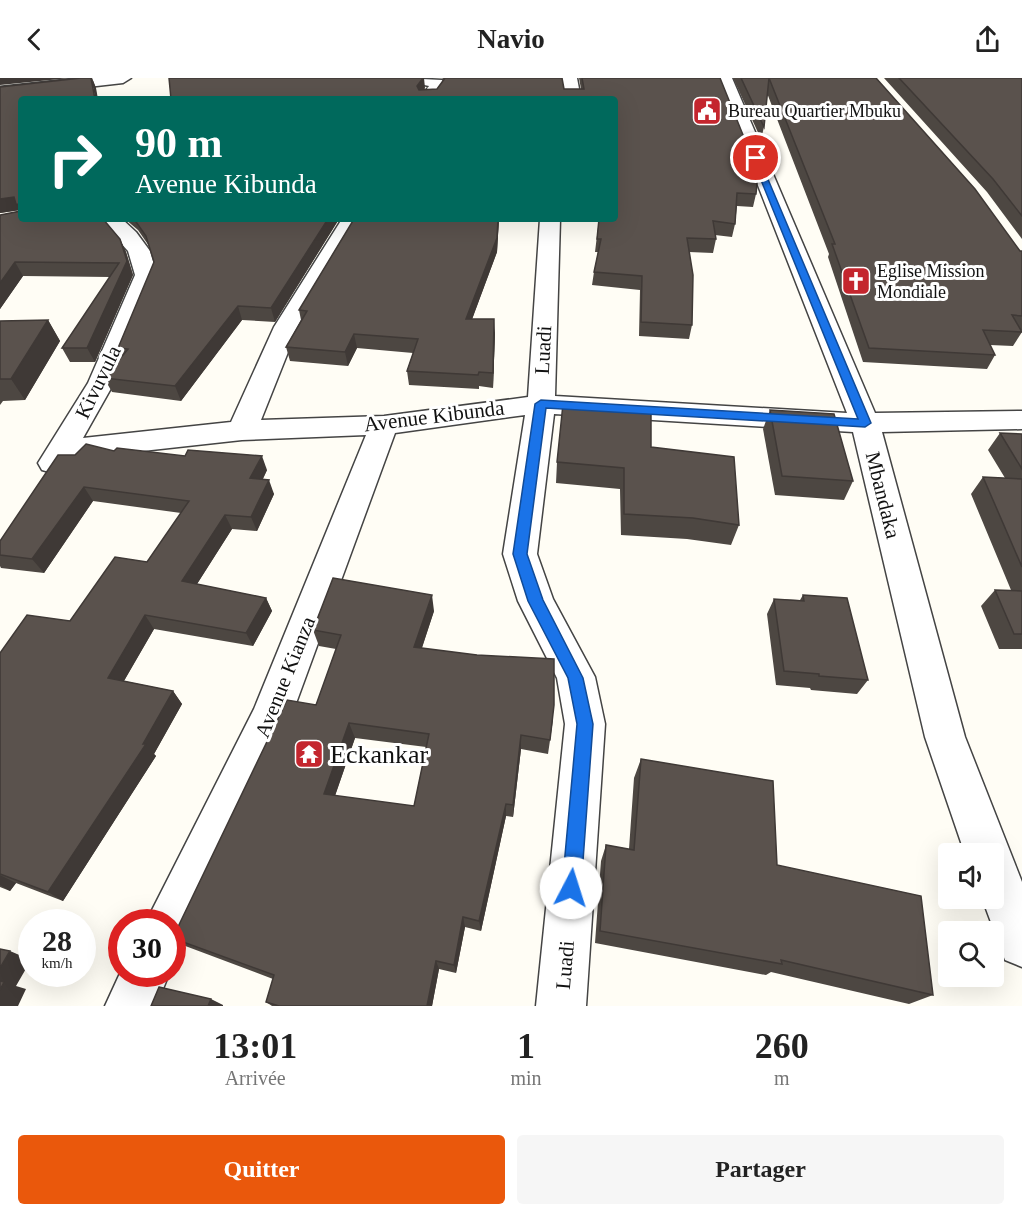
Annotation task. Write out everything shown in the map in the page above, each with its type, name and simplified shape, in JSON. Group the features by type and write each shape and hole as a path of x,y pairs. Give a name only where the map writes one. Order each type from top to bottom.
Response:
{"street":[{"path":"0,92 123,78"},
{"path":"410,78 436,83 438,86 430,96"},
{"path":"569,78 572,96"},
{"name":"Mbandaka","path":"724,78 865,423 945,737 984,843"},
{"path":"103,96 104,79"},
{"name":"Kivuvula","path":"37,487 62,450 101,383 146,275 146,262 138,248 113,222"},
{"path":"242,430 286,327 350,222"},
{"name":"Luadi","path":"550,222 541,404 520,554 536,601 576,678 585,724 561,1006"},
{"name":"Avenue Kibunda","path":"62,450 242,430 384,425 541,404 865,423 1022,420"},
{"name":"Avenue Kianza","path":"176,909 271,717 384,425"},
{"path":"1004,895 1022,943"},
{"path":"130,1006 139,987"}],"building":[{"path":"91,78 94,96 18,96 18,204 14,197 0,199 0,87"},
{"path":"169,78 423,78 417,86 419,90 437,89 445,78 562,78 564,89 584,89 582,78 720,78 758,172 756,194 737,193 735,224 713,221 716,239 687,238 693,275 692,325 641,322 642,276 594,272 601,239 597,239 599,222 618,222 618,96 171,96"},
{"path":"741,78 769,78 764,127"},
{"path":"769,78 876,78 975,189 1022,251 1022,316 1012,315 1022,332 983,330 995,355 869,348 832,244 835,244"},
{"path":"899,78 1022,78 1022,216 993,179"},
{"path":"18,212 18,222 106,222 120,239 127,261 87,348 62,348 119,263 15,262 0,283 0,215"},
{"path":"136,222 326,222 271,308 238,306 175,386 104,378 128,349 118,348 154,262 146,236"},
{"path":"352,222 498,222 497,238 466,319 494,319 493,373 479,372 478,375 407,371 418,339 354,334 345,352 286,347 307,311 299,310"},
{"path":"48,320 11,379 0,379 0,321"},
{"path":"563,404 651,411 651,447 734,457 739,525 693,518 624,514 624,468 557,462"},
{"path":"770,410 834,414 853,481 782,476"},
{"path":"1000,433 1022,434 1022,469"},
{"path":"86,444 114,451 117,448 185,456 188,450 262,456 250,478 269,480 251,517 225,515 182,581 266,598 246,633 145,615 108,678 173,691 143,744 146,744 48,892 0,874 0,653 27,615 70,621 115,557 147,562 189,501 84,487 32,559 0,555 0,541 58,455 75,455"},
{"path":"983,477 1022,479 1022,567"},
{"path":"333,578 432,595 414,647 477,655 554,659 554,705 550,740 521,735 513,805 506,804 479,921 463,917 454,965 436,961 427,1006 279,1006 266,1002 274,975 186,943 186,910 287,700 316,705 341,635 313,630","holes":["349,723 429,734 414,806 324,794"]},
{"path":"995,590 1022,591 1022,634 1014,634"},
{"path":"803,595 847,598 868,680 784,671 774,599 804,601"},
{"path":"641,759 773,781 777,865 921,896 933,995 781,960 782,964 600,931 606,845 634,850"},
{"path":"0,949 10,951 0,968"},
{"path":"159,987 211,999 208,1006 151,1006"}],"place":[{"name":"Bureau Quartier Mbuku","path":"707,111"},
{"name":"Eglise Mission Mondiale","path":"856,281"},
{"name":"Eckankar","path":"309,754"}],"route":[{"path":"571,888 585,724 576,678 536,601 520,554 541,404 865,423 756,158"}]}
